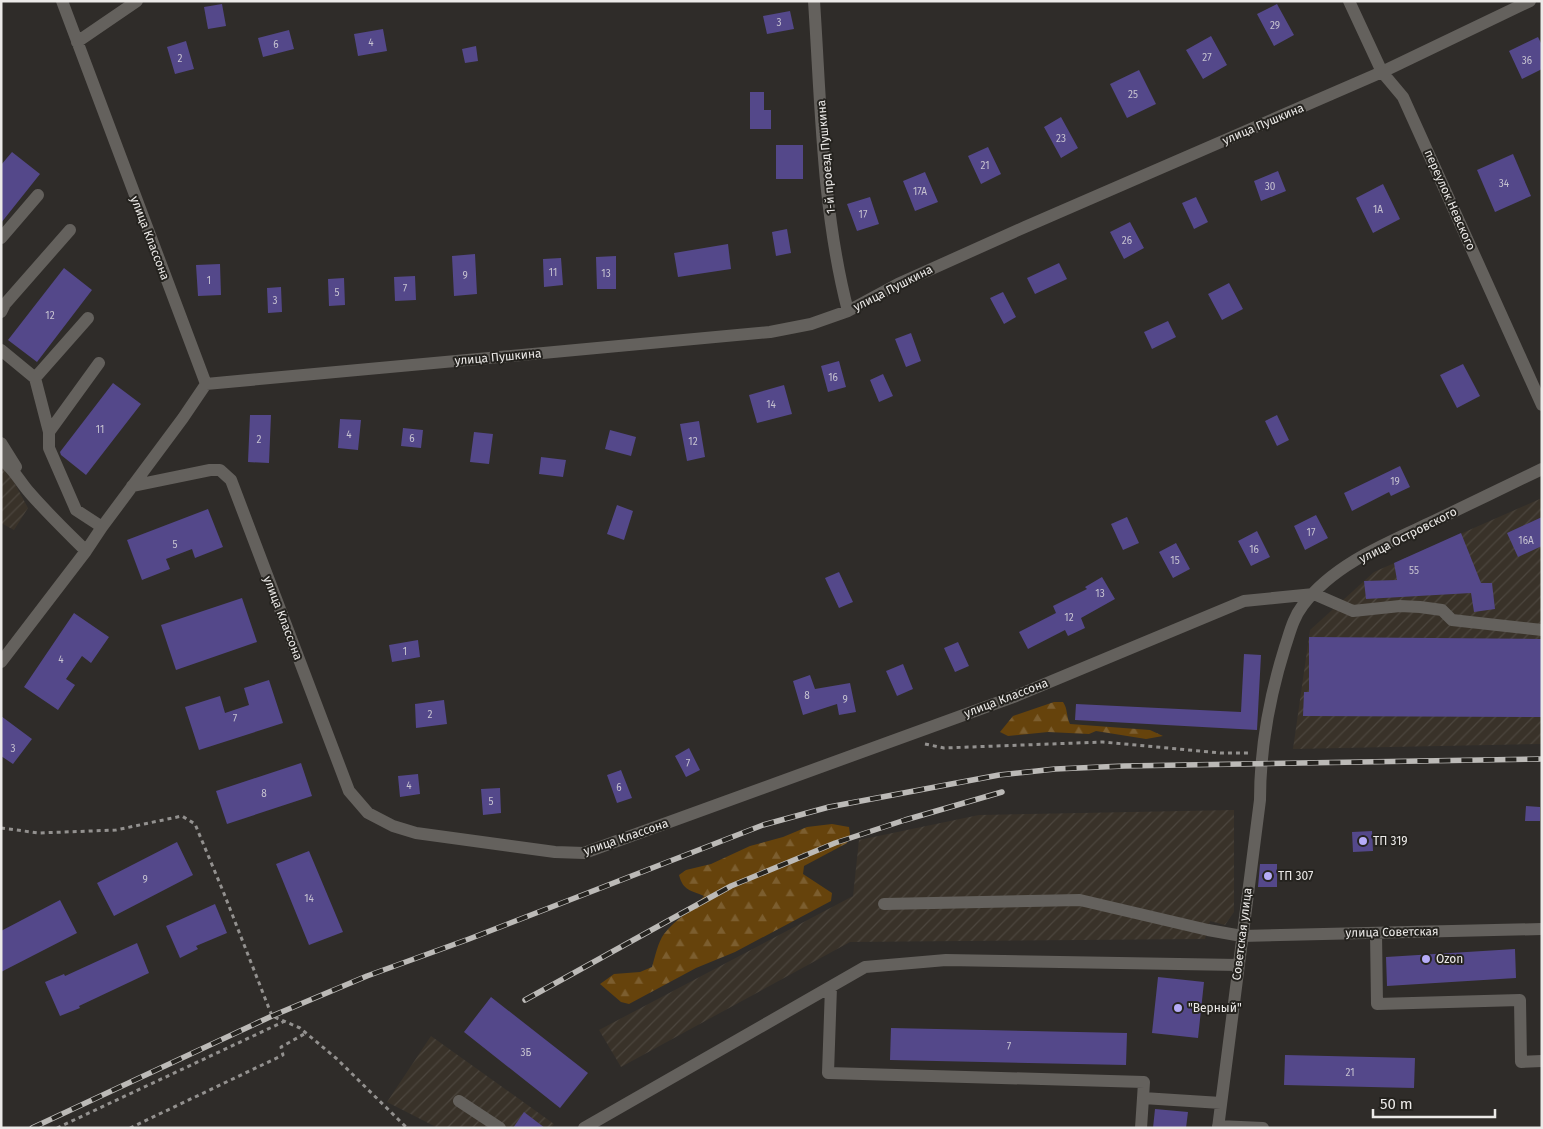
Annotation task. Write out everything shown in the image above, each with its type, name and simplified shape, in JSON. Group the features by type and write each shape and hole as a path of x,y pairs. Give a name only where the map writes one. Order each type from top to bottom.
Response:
{"street":[{"name":"улица Классона","path":"62,1 206,384"},
{"path":"76,42 137,1"},
{"name":"1-й проезд Пушкина","path":"814,1 827,192 842,287 848,311"},
{"name":"переулок Невского","path":"1348,1 1382,72 1403,97 1542,405"},
{"name":"улица Пушкина","path":"206,384 770,332 811,324 848,311 898,284 1016,231 1382,72 1530,1"},
{"path":"1,238 38,195"},
{"path":"2,306 70,230"},
{"path":"35,378 88,318"},
{"path":"1,350 35,378 49,432 49,448 76,510 102,527"},
{"path":"49,432 99,363"},
{"path":"1,662 86,551 206,384"},
{"path":"1,443 39,503"},
{"path":"1,460 6,463 39,503 86,551"},
{"name":"улица Островского","path":"1260,800 1263,753 1276,676 1292,624 1303,605 1340,570 1371,551 1542,469"},
{"name":"улица Классона","path":"132,486 210,470 220,470 231,480 349,791 368,813 393,826 416,833 555,852 584,853 898,739 1016,696 1244,601 1314,594"},
{"path":"1314,594 1353,611 1400,606 1420,607 1442,610 1452,620 1542,630"},
{"name":"Советская улица","path":"1218,1127 1260,800"},
{"name":"улица Советская","path":"884,904 1080,900 1208,930 1242,936 1542,929"},
{"path":"1376,933 1377,1004 1520,1000 1521,1062 1542,1061"},
{"path":"584,1128 866,967 946,960 1238,964"},
{"path":"831,987 828,1073 1144,1082 1141,1128"},
{"path":"1143,1098 1221,1103"},
{"path":"460,1101 500,1128"},
{"path":"1218,1127 1263,1128"}],"path":[{"path":"898,739 944,748 1103,742 1222,753 1263,753"},
{"path":"1,828 38,833 116,830 182,816 195,824 272,1016 306,1032 337,1059 407,1128"},
{"path":"57,1128 285,1021"},
{"path":"130,1128 283,1055 281,1047 306,1032"}],"shaded area":[{"path":"1,458 28,508 14,530 1,523"},
{"path":"1542,498 1542,744 1293,749 1310,630 1374,572"},
{"path":"1234,810 1234,912 1225,925 1210,921 1205,939 850,942 621,1067 599,1030 853,896 859,840 979,815"},
{"path":"431,1036 554,1124 551,1128 438,1128 387,1102"}],"green space":[{"path":"1054,702 1063,702 1070,724 1150,730 1163,736 1146,739 1096,731 1089,734 1048,732 1008,736 1000,732 1013,716"},
{"path":"832,824 849,827 850,834 847,843 804,866 803,874 832,893 831,901 735,952 696,968 629,1004 621,1002 600,984 614,974 640,972 652,967 658,945 664,934 704,896 685,887 679,875 686,870 711,864 750,846 783,837 807,827"}],"building":[{"path":"222,4 226,26 208,29 204,7"},
{"path":"1277,4 1294,35 1274,46 1257,14"},
{"path":"790,11 794,29 767,34 763,16"},
{"path":"383,29 387,51 358,56 354,34"},
{"path":"289,30 294,49 263,57 258,38"},
{"path":"1211,36 1227,65 1203,79 1186,50"},
{"path":"1538,37 1542,45 1542,69 1522,79 1509,51"},
{"path":"186,41 194,69 175,74 167,47"},
{"path":"476,46 478,61 465,63 462,49"},
{"path":"1139,70 1156,104 1127,118 1110,84"},
{"path":"750,92 764,92 764,110 771,110 771,129 750,129"},
{"path":"1061,117 1078,148 1061,158 1044,127"},
{"path":"776,145 803,145 803,179 776,179"},
{"path":"988,147 1001,174 981,184 968,156"},
{"path":"12,152 40,174 1,223 1,165"},
{"path":"1513,154 1531,196 1495,212 1477,170"},
{"path":"1278,171 1286,191 1261,201 1254,181"},
{"path":"925,172 938,202 915,211 903,181"},
{"path":"1383,184 1400,219 1373,233 1356,198"},
{"path":"870,197 879,224 857,231 847,204"},
{"path":"1196,197 1208,222 1194,229 1182,203"},
{"path":"1130,222 1144,248 1124,259 1110,232"},
{"path":"787,229 791,253 776,256 772,232"},
{"path":"728,244 731,269 678,277 674,253"},
{"path":"475,254 477,294 454,296 452,256"},
{"path":"616,256 616,289 597,289 596,257"},
{"path":"561,258 563,285 544,287 543,259"},
{"path":"1059,263 1067,279 1035,294 1027,278"},
{"path":"220,264 221,295 198,296 196,265"},
{"path":"64,268 92,290 37,362 8,340"},
{"path":"415,276 416,300 395,301 394,277"},
{"path":"344,278 345,305 329,306 328,279"},
{"path":"1229,283 1243,309 1222,320 1208,294"},
{"path":"281,287 282,312 268,313 267,288"},
{"path":"1003,292 1016,317 1004,324 990,298"},
{"path":"1168,321 1176,337 1152,349 1144,332"},
{"path":"911,333 921,361 906,367 895,339"},
{"path":"839,361 846,387 828,392 821,366"},
{"path":"1463,364 1480,396 1457,408 1440,375"},
{"path":"883,374 893,396 879,402 870,380"},
{"path":"113,383 141,404 86,475 61,455 60,452"},
{"path":"784,385 792,414 757,423 749,395"},
{"path":"250,415 271,415 269,463 248,462"},
{"path":"1277,415 1289,440 1277,446 1265,421"},
{"path":"340,419 361,420 358,450 338,448"},
{"path":"699,421 705,457 687,461 680,424"},
{"path":"403,428 423,430 421,448 401,446"},
{"path":"610,430 636,437 631,456 605,449"},
{"path":"474,432 493,434 489,464 470,462"},
{"path":"541,457 566,460 563,477 539,474"},
{"path":"1400,466 1410,487 1391,496 1389,492 1352,511 1344,493"},
{"path":"617,505 633,511 624,540 607,534"},
{"path":"208,509 223,547 195,558 192,549 166,559 170,569 142,580 127,540"},
{"path":"1316,515 1328,538 1305,550 1294,526"},
{"path":"1127,517 1139,543 1123,550 1111,524"},
{"path":"1542,517 1542,546 1518,557 1507,533"},
{"path":"1257,531 1270,557 1251,566 1238,541"},
{"path":"1461,533 1481,583 1492,583 1495,609 1474,612 1471,593 1366,599 1364,581 1397,580 1394,563"},
{"path":"1176,543 1190,569 1173,578 1159,552"},
{"path":"839,572 853,602 839,608 825,578"},
{"path":"1102,577 1115,599 1081,618 1085,628 1068,636 1065,630 1028,649 1019,632 1056,613 1053,606 1087,589 1085,587"},
{"path":"242,598 257,642 176,670 161,625"},
{"path":"74,613 109,637 91,663 82,656 66,679 75,685 58,710 24,687"},
{"path":"1309,637 1542,639 1542,717 1303,716 1304,692 1309,692"},
{"path":"418,640 420,657 392,662 389,645"},
{"path":"958,642 969,666 955,672 944,648"},
{"path":"1244,654 1261,655 1257,730 1075,720 1076,704 1241,712"},
{"path":"903,664 913,689 897,696 886,671"},
{"path":"810,675 815,689 850,683 856,712 839,715 837,704 803,715 793,681"},
{"path":"269,680 283,723 199,750 185,707 220,696 225,713 249,705 244,688"},
{"path":"444,700 447,724 416,728 415,704"},
{"path":"1,716 32,739 13,764 1,756"},
{"path":"689,748 700,770 686,777 675,756"},
{"path":"301,763 312,796 227,824 216,791"},
{"path":"621,770 632,798 617,803 607,775"},
{"path":"418,774 420,794 400,797 398,776"},
{"path":"500,788 501,813 483,815 481,789"},
{"path":"1526,806 1540,807 1540,821 1525,821"},
{"name":"ТП 319","path":"1372,831 1373,851 1353,852 1352,832"},
{"path":"177,842 193,875 114,916 97,883"},
{"path":"309,851 343,932 309,945 276,864"},
{"name":"ТП 307","path":"1260,864 1277,864 1277,887 1258,887"},
{"path":"60,900 77,933 1,972 1,931"},
{"path":"215,904 227,933 196,946 198,949 180,958 166,926"},
{"path":"137,943 149,973 60,1016 45,982 64,974 65,976"},
{"path":"1515,949 1516,978 1387,986 1386,957"},
{"name":"\"Верный\"","path":"1158,977 1204,982 1198,1038 1152,1033"},
{"path":"491,997 588,1073 560,1108 464,1032"},
{"path":"891,1028 1127,1033 1126,1065 890,1060"},
{"path":"1285,1055 1415,1058 1414,1088 1284,1085"},
{"path":"1155,1109 1188,1112 1186,1128 1153,1128"},
{"path":"524,1112 545,1128 513,1128"}],"railway":[{"path":"32,1128 272,1016 367,976 469,939 763,825 829,807 999,775 1055,769 1124,766 1542,759"},
{"path":"525,1000 731,886 835,843 905,820 1002,792"}],"place":[{"name":"ТП 319","path":"1363,841"},
{"name":"ТП 307","path":"1268,876"},
{"name":"Ozon","path":"1426,959"},
{"name":"\"Верный\"","path":"1178,1008"}]}
